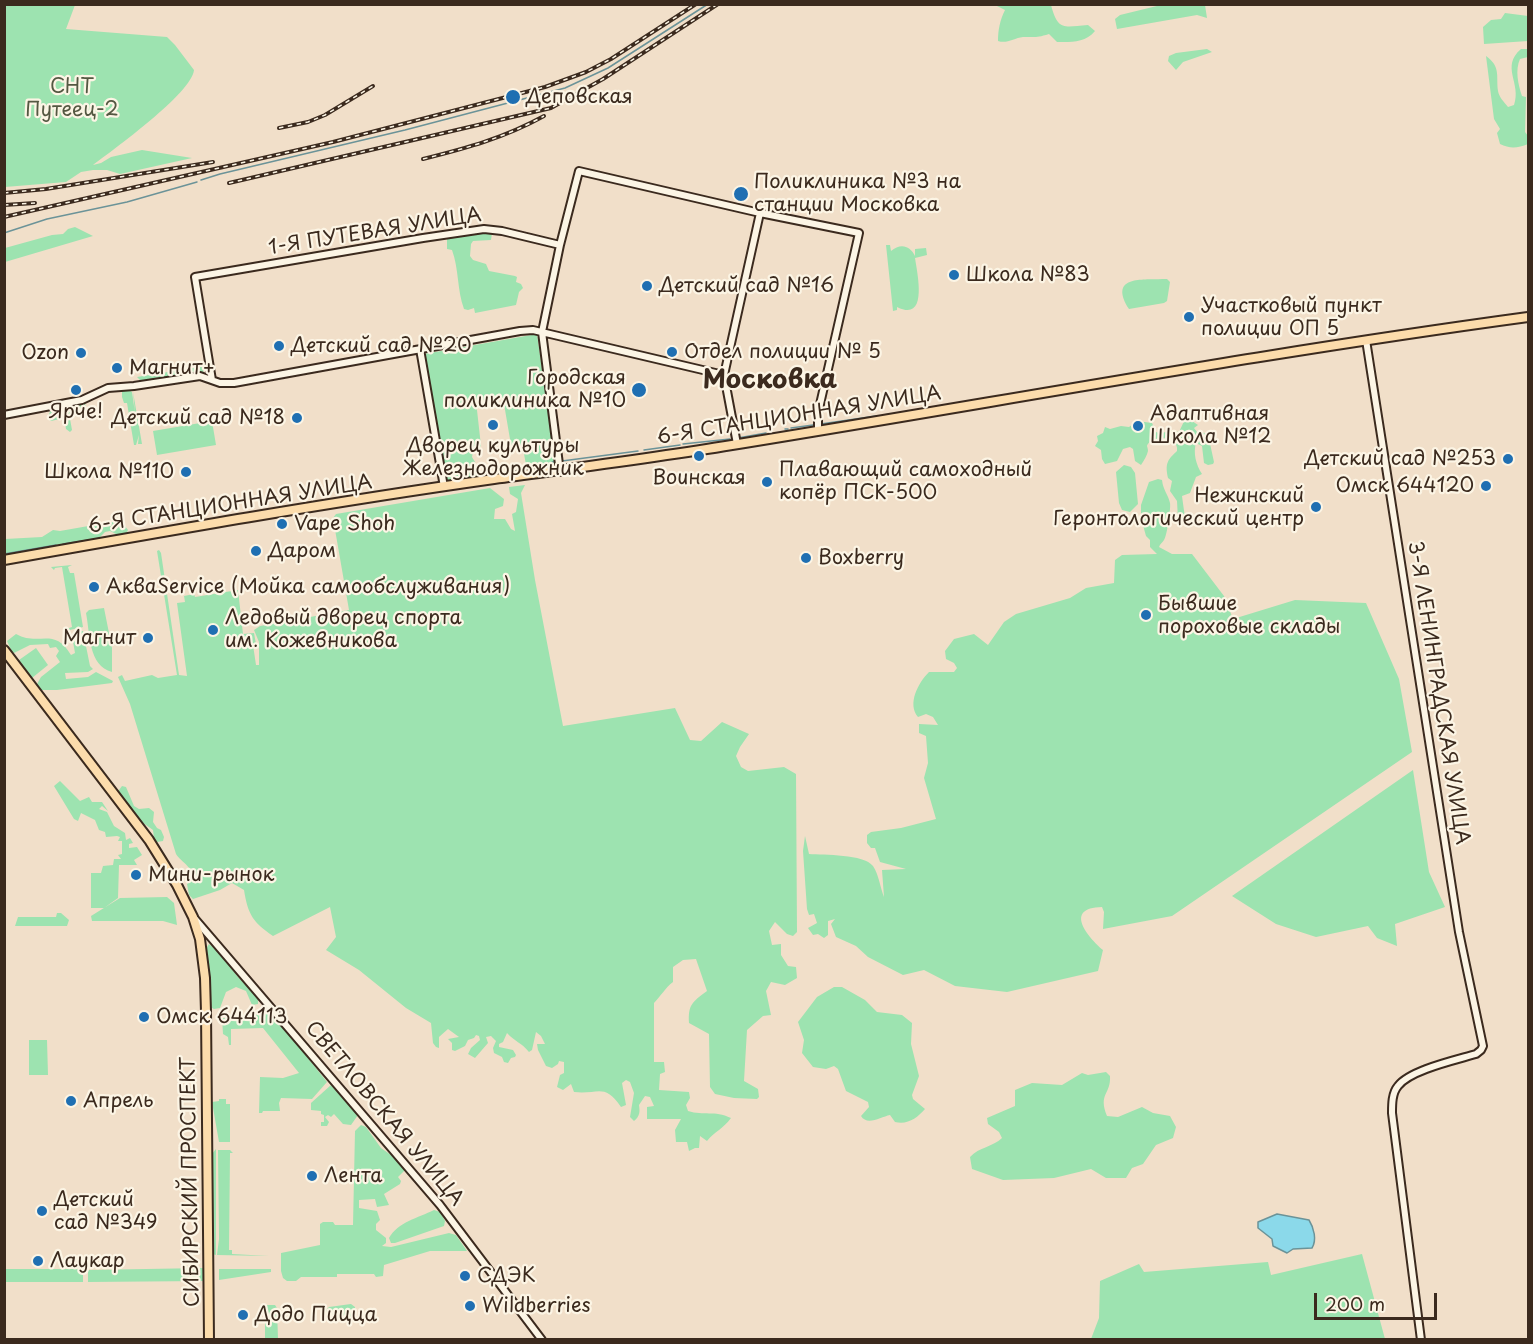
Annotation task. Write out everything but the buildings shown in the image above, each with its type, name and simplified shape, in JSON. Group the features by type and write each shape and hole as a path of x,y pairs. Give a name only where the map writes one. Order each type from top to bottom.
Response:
{"main road":[{"name":"6-Я СТАНЦИОННАЯ УЛИЦА","path":"4,560 234,520 444,487 560,472 1366,340 1528,317"},
{"name":"СИБИРСКИЙ ПРОСПЕКТ","path":"4,650 149,840 193,917 200,939 205,978 209,1340"}],"street":[{"path":"560,472 542,332 560,245 579,171 760,213 859,232 819,413 818,429"},
{"path":"737,444 724,375 760,213"},
{"name":"1-Я ПУТЕВАЯ УЛИЦА","path":"212,380 195,277 477,230 496,230 560,245"},
{"path":"4,416 82,400 108,388 200,376 220,383 234,382 520,331 542,332 724,375"},
{"name":"3-Я ЛЕНИНГРАДСКАЯ УЛИЦА","path":"1366,340 1459,932 1482,1040 1481,1050 1476,1054 1410,1076 1398,1085 1394,1092 1392,1113 1421,1340"},
{"path":"420,349 444,487"},
{"name":"СВЕТЛОВСКАЯ УЛИЦА","path":"193,917 440,1205 542,1340"}],"green space":[{"name":"СНТ Путеец-2","path":"5,4 75,5 66,29 167,37 194,70 190,80 166,106 93,165 111,157 142,150 192,158 120,174 107,170 93,170 81,172 66,182 5,187"},
{"path":"995,5 1051,5 1056,19 1063,26 1088,25 1095,31 1083,40 1073,42 1057,42 1049,34 1004,42 998,41 1005,10"},
{"path":"1161,5 1205,5 1207,18 1197,15 1117,29 1115,19 1120,15"},
{"path":"1505,13 1528,16 1528,41 1484,44 1483,27 1491,20 1501,19"},
{"path":"1207,49 1212,52 1183,62 1176,70 1168,61 1169,56 1176,53"},
{"path":"1521,49 1528,49 1528,57 1520,59 1517,72 1522,96 1526,97 1525,132 1528,136 1528,144 1511,147 1500,144 1497,133 1500,129 1494,119 1486,56 1496,68 1499,93 1508,107 1514,105 1516,97 1512,62"},
{"path":"75,227 93,236 5,262 5,248 63,234"},
{"path":"484,231 492,233 491,240 473,241 470,256 473,260 486,264 489,271 517,277 516,282 523,288 519,292 516,305 475,313 474,308 464,309 454,257 452,250 447,249 447,238 450,235"},
{"path":"886,245 890,245 891,251 904,246 910,249 915,256 915,249 926,248 927,255 915,258 919,294 914,308 907,310 897,307 897,310 893,311"},
{"path":"1167,279 1170,282 1167,301 1129,309 1123,298 1126,284 1140,280"},
{"path":"537,334 556,466 527,470 524,454 511,445 503,398 476,401 481,446 473,452 472,457 478,478 446,483 424,354"},
{"path":"203,367 204,371 200,374 142,382 137,377"},
{"path":"127,389 132,392 135,413 133,392 142,444 138,444 139,435 134,445 127,403 124,403 122,397 122,390"},
{"path":"81,403 86,406 75,409 70,419 72,430 70,432 66,429 64,418 51,421 47,418 51,410 67,410 68,405"},
{"path":"1186,417 1198,425 1194,428 1197,432 1205,433 1209,439 1214,462 1208,465 1204,463 1202,446 1196,443 1196,459 1202,474 1196,477 1190,493 1182,496 1185,518 1181,521 1178,520 1177,501 1170,491 1172,481 1168,478 1167,469 1169,460 1177,451 1172,440 1158,438 1150,442 1147,445 1147,455 1141,465 1135,461 1133,449 1130,447 1123,449 1117,461 1105,464 1101,450 1095,446 1098,441 1097,436 1103,433 1105,427 1110,429 1121,426 1129,427 1137,421 1152,423 1156,432 1161,434 1169,430 1179,432"},
{"path":"212,421 216,445 157,455 153,431"},
{"path":"1124,465 1131,467 1135,473 1138,504 1130,512 1122,510 1119,503 1116,472"},
{"path":"1162,480 1170,506 1166,533 1159,547 1172,554 1192,554 1224,596 1233,619 1295,600 1366,603 1399,679 1412,752 1172,916 1103,929 1102,907 1084,912 1081,918 1082,924 1103,950 1098,971 1007,992 955,986 924,970 903,975 868,957 856,946 836,937 831,924 835,919 828,921 828,935 824,938 818,934 813,935 808,928 817,923 814,914 809,915 807,909 803,851 805,836 809,854 843,856 868,862 875,870 884,897 882,870 906,869 880,862 875,848 871,848 867,843 867,835 871,832 901,828 936,819 924,778 928,763 926,736 919,733 919,724 938,725 933,717 926,714 918,717 914,706 915,694 925,677 929,672 954,672 957,668 954,663 946,659 945,651 954,639 974,634 988,645 1004,622 1016,614 1070,598 1086,588 1114,583 1115,560 1122,555 1157,554 1150,547 1150,540 1146,536 1141,518 1141,505 1149,482"},
{"path":"525,485 521,493 563,726 675,708 690,740 701,741 722,722 749,734 736,756 741,767 748,771 784,767 796,774 797,932 793,936 787,934 775,922 769,931 772,945 781,944 781,955 788,966 796,967 797,978 785,985 771,982 766,991 771,1015 763,1016 747,1030 744,1081 758,1089 759,1097 757,1099 734,1098 715,1094 710,1087 709,1034 689,1023 692,1004 707,991 696,959 683,960 673,967 673,982 654,1003 654,1062 664,1062 665,1072 660,1074 659,1090 689,1092 690,1098 686,1105 688,1111 719,1114 731,1118 707,1141 700,1136 699,1148 689,1151 687,1142 676,1142 675,1130 681,1119 647,1119 647,1107 654,1106 650,1097 645,1096 639,1105 639,1114 634,1121 630,1117 634,1093 630,1082 626,1080 622,1083 626,1105 621,1107 605,1092 574,1092 571,1084 563,1090 557,1087 560,1075 564,1073 564,1062 559,1061 552,1068 546,1066 537,1044 545,1044 536,1032 532,1050 529,1052 507,1033 499,1047 513,1050 516,1055 508,1063 494,1053 493,1048 496,1041 491,1036 486,1037 488,1043 475,1058 468,1054 480,1040 476,1035 468,1040 465,1046 455,1051 452,1050 452,1043 448,1039 459,1037 448,1029 439,1037 439,1048 436,1047 433,1043 431,1023 406,1008 359,970 326,950 336,937 330,907 273,936 252,917 244,890 232,883 220,890 193,899 189,895 187,884 192,880 191,872 176,854 130,704 118,677 122,675 125,681 152,675 158,678 177,675 157,551 159,550 179,675 187,676 177,603 185,602 184,596 194,594 195,597 238,590 243,634 254,633 256,665 259,665 259,642 254,630 260,626 349,610 333,518 336,514 490,488 504,499 503,506 495,509 494,519 505,519 515,531 512,514 516,512 518,499 510,494 509,487"},
{"path":"111,522 123,524 128,530 126,534 118,535 110,531 105,532 99,538 83,542 5,554 5,539 42,537 53,530 60,531"},
{"path":"72,565 68,567 70,573 74,573 83,627 65,631 63,630 72,627 62,567 54,570 51,567"},
{"path":"104,608 112,648 112,672 104,669 94,656 86,613 89,610"},
{"path":"83,631 90,666 93,669 88,672 65,673 66,679 88,677 96,672 113,681 112,683 41,690 37,684 41,677 60,662 56,656 59,651 56,647 50,648 48,644 30,645 14,653 7,641 16,634 32,639 52,639 65,646 71,655 75,653 72,636 75,632"},
{"path":"36,648 48,665 32,678 19,660"},
{"path":"1413,770 1429,872 1445,907 1395,924 1397,946 1377,938 1368,926 1316,937 1276,924 1232,896"},
{"path":"60,781 80,801 89,797 92,802 102,802 108,811 102,806 99,809 107,812 114,826 125,833 126,840 130,838 133,843 129,844 129,848 137,847 142,855 134,860 137,865 119,865 118,898 104,908 91,908 91,873 101,873 103,866 113,865 114,859 121,859 118,855 122,854 122,841 118,841 120,837 117,836 106,837 105,832 99,830 95,820 81,813 78,821 74,819 54,786"},
{"path":"122,786 126,787 134,806 139,809 149,808 154,812 153,822 161,830 163,841 157,842 153,830 139,820 119,793"},
{"path":"167,897 174,903 177,925 163,921 92,921 91,916 120,898"},
{"path":"57,913 61,913 69,920 67,926 15,926 18,917 56,917"},
{"path":"209,944 217,950 258,998 258,1004 252,1005 246,991 236,987 226,992 220,1008 210,1007 206,954"},
{"path":"834,987 842,987 865,1000 877,1012 902,1015 912,1023 911,1044 919,1076 912,1095 913,1099 925,1109 912,1120 895,1122 890,1115 870,1121 864,1119 861,1116 869,1107 868,1102 846,1091 838,1069 834,1066 826,1069 813,1067 802,1053 804,1040 798,1022 817,997"},
{"path":"263,1007 268,1008 327,1082 312,1099 281,1098 280,1111 259,1113 260,1077 283,1078 299,1073 263,1028 231,1029 231,1045 229,1045 228,1037 223,1034 222,1018 246,1020 246,1016 252,1016"},
{"path":"29,1040 47,1040 48,1075 29,1075"},
{"path":"1106,1072 1110,1076 1109,1087 1104,1098 1107,1116 1118,1117 1142,1107 1153,1113 1170,1116 1176,1127 1173,1138 1156,1145 1143,1164 1132,1168 1126,1178 1106,1178 1091,1169 1054,1178 1003,1180 972,1169 970,1157 1002,1138 999,1132 988,1124 987,1118 1015,1106 1015,1090 1032,1083 1062,1085 1082,1073 1088,1075"},
{"path":"331,1085 358,1115 351,1125 343,1124 334,1114 331,1117 328,1115 325,1117 329,1122 327,1126 321,1126 321,1122 324,1122 324,1115 321,1111 311,1110 311,1103"},
{"path":"219,1099 226,1099 226,1104 230,1104 230,1142 219,1142 212,1102 219,1101"},
{"path":"361,1125 366,1127 381,1148 405,1170 398,1177 400,1184 384,1194 389,1205 377,1207 375,1199 359,1200 359,1208 377,1211 380,1220 376,1224 376,1230 386,1238 386,1243 382,1246 391,1247 449,1233 456,1235 467,1251 430,1251 384,1265 383,1276 337,1274 337,1277 301,1277 296,1281 287,1281 283,1278 281,1271 281,1253 320,1245 320,1224 323,1222 353,1225 355,1131"},
{"path":"216,1149 216,1255 212,1254 211,1155"},
{"path":"218,1150 230,1150 233,1153 230,1153 229,1250 232,1250 232,1254 269,1256 217,1255 219,1239"},
{"path":"434,1210 440,1212 445,1221 444,1226 391,1243 389,1238 398,1228"},
{"path":"1362,1254 1385,1339 1091,1339 1099,1318 1100,1281 1139,1264 1144,1272 1268,1262 1271,1275"},
{"path":"204,1268 204,1281 88,1282 88,1270"},
{"path":"5,1269 83,1269 83,1282 5,1282"},
{"path":"219,1269 271,1269 271,1272 219,1280"},
{"path":"351,1304 355,1307 355,1315 341,1319 326,1318 326,1310 329,1307"},
{"path":"267,1305 275,1305 277,1308 278,1339 265,1339"}],"water":[{"path":"1277,1214 1309,1220 1314,1234 1312,1248 1293,1249 1287,1253 1273,1246 1272,1239 1258,1228 1258,1222"}],"waterway":[{"path":"201,180 565,88 608,68 708,4"},
{"path":"4,233 47,219 127,202 197,182"},
{"path":"883,415 909,412"},
{"path":"821,424 876,416"},
{"path":"791,428 813,425"},
{"path":"738,438 766,433"},
{"path":"683,444 730,439"},
{"path":"644,450 680,445"},
{"path":"562,461 638,451"},
{"path":"538,469 555,461"},
{"path":"447,482 476,477"},
{"path":"420,486 439,483"},
{"path":"387,491 406,488"},
{"path":"218,519 226,517"},
{"path":"161,528 171,527"},
{"path":"135,533 154,529"},
{"path":"63,544 127,534"},
{"path":"4,554 56,545"}],"railway":[{"path":"4,217 333,142 545,87 586,72 611,59 696,4"},
{"path":"229,183 551,108 603,79 718,4"},
{"path":"279,128 308,122 325,115 373,86"},
{"path":"423,159 485,142 544,116"},
{"path":"4,193 46,189 213,162"},
{"path":"4,205 35,203"}],"place":[{"name":"Деповская","path":"513,97"},
{"name":"Поликлиника №3 на станции Московка","path":"741,194"},
{"name":"Школа №83","path":"954,275"},
{"name":"Детский сад №16","path":"647,286"},
{"name":"Участковый пункт полиции ОП 5","path":"1189,317"},
{"name":"Детский сад №20","path":"279,346"},
{"name":"Отдел полиции № 5","path":"672,352"},
{"name":"Ozon","path":"81,353"},
{"name":"Магнит+","path":"117,368"},
{"name":"Ярче!","path":"76,390"},
{"name":"Городская поликлиника №10","path":"639,390"},
{"name":"Детский сад №18","path":"297,418"},
{"name":"Дворец культуры Железнодорожник","path":"493,425"},
{"name":"Адаптивная Школа №12","path":"1138,426"},
{"name":"Воинская","path":"699,456"},
{"name":"Детский сад №253","path":"1508,459"},
{"name":"Школа №110","path":"186,472"},
{"name":"Плавающий самоходный копёр ПСК-500","path":"767,482"},
{"name":"Омск 644120","path":"1486,486"},
{"name":"Нежинский Геронтологический центр","path":"1316,507"},
{"name":"Vape Shoh","path":"282,524"},
{"name":"Даром","path":"256,551"},
{"name":"Boxberry","path":"806,558"},
{"name":"АкваService (Мойка самообслуживания)","path":"94,587"},
{"name":"Бывшие пороховые склады","path":"1146,615"},
{"name":"Ледовый дворец спорта им. Кожевникова","path":"213,630"},
{"name":"Магнит","path":"148,638"},
{"name":"Мини-рынок","path":"136,875"},
{"name":"Омск 644113","path":"144,1017"},
{"name":"Апрель","path":"71,1101"},
{"name":"Лента","path":"312,1176"},
{"name":"Детский сад №349","path":"42,1211"},
{"name":"Лаукар","path":"38,1261"},
{"name":"СДЭК","path":"465,1276"},
{"name":"Wildberries","path":"470,1306"},
{"name":"Додо Пицца","path":"243,1315"}],"district":[{"name":"Московка","path":"770,381"}]}
